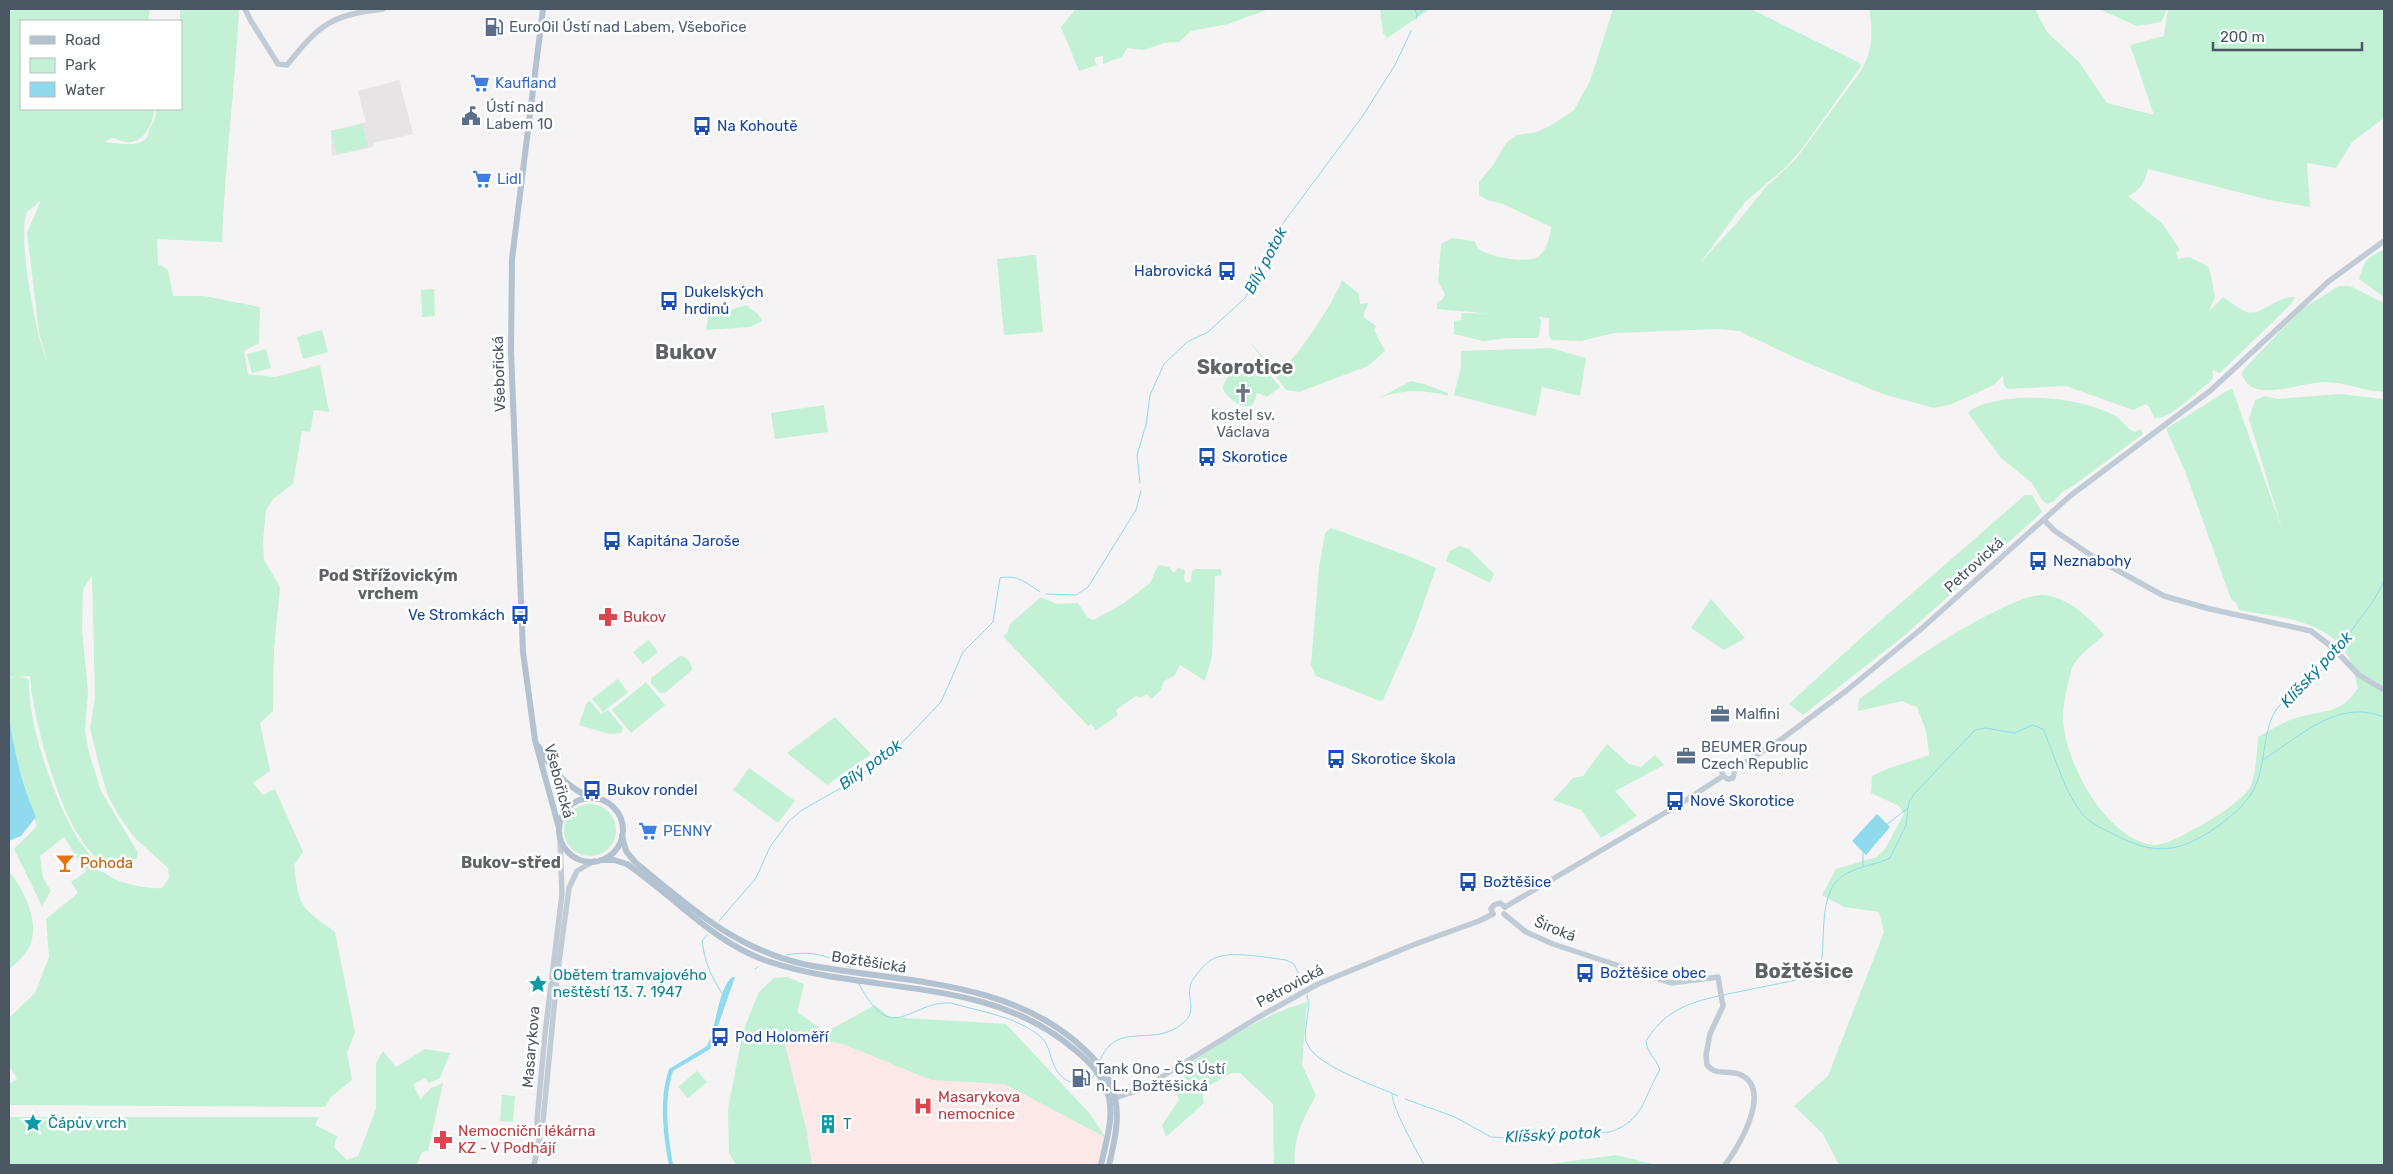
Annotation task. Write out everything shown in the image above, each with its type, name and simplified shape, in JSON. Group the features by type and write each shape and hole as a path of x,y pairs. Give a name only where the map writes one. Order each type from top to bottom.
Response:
{"main road":[{"name":"Všebořická","path":"542,9 512,259 510,299 522,637 535,740 559,828"},
{"name":"Všebořická","path":"535,740 547,762 560,778 590,798"},
{"path":"590,798 604,801 615,810 621,822 622,836 615,850 598,860 583,860 574,856 565,848 560,838 559,828 566,809 574,802 590,798"},
{"name":"Božtěšická","path":"622,836 626,851 635,862 705,919 747,945 776,957 803,964 959,989 996,998 1022,1008 1049,1022 1065,1032 1102,1068 1109,1079 1112,1099"},
{"name":"Božtěšická","path":"598,860 614,860 627,864 700,923 751,954 810,972 955,995 1011,1010 1044,1027 1066,1042 1093,1066 1112,1099"},
{"path":"1101,1165 1112,1099"},
{"path":"1109,1165 1117,1111 1112,1099"}],"street":[{"path":"246,9 250,21 278,64 287,65 308,39 323,26 355,12 383,9"},
{"name":"Petrovická","path":"1735,769 1784,738 1846,691 1920,630 2070,496 2226,377 2334,276 2384,241"},
{"path":"2044,520 2055,531 2094,558 2164,596 2210,610 2311,631 2332,646 2359,675 2384,690"},
{"path":"1731,765 1735,769 1733,778 1728,779 1723,776 1722,770 1725,766 1731,765"},
{"path":"1505,907 1680,804 1723,776"},
{"name":"Masarykova","path":"539,1138 537,1120 544,1034 562,894 560,838"},
{"name":"Masarykova","path":"534,1165 543,1121 556,986 569,888 577,871 598,860"},
{"path":"1500,903 1505,907 1504,914 1497,917 1493,914 1494,905 1500,903"},
{"name":"Petrovická","path":"1112,1099 1142,1088 1263,1014 1318,984 1493,914"},
{"name":"Široká","path":"1504,914 1526,932 1553,944 1671,983 1718,976 1724,1006 1710,1034 1706,1055 1707,1066 1717,1073 1734,1073 1744,1077 1751,1085 1755,1096 1754,1106 1745,1131 1725,1165"}],"shaded area":[{"path":"399,80 413,134 373,143 373,147 332,156 331,131 366,122 358,91"},
{"name":"Masarykova nemocnice","path":"782,1033 843,1044 931,1080 1004,1084 1105,1137 1099,1165 812,1165 806,1128"}],"green space":[{"path":"9,9 150,9 148,20 20,20 20,110 154,110 153,119 148,129 137,140 127,142 112,138 104,142 134,144 145,140 156,114 156,110 182,110 182,20 180,20 180,9 239,9 222,242 157,239 158,264 168,270 173,296 204,296 260,307 259,343 244,351 248,374 275,377 320,365 329,412 314,410 310,432 302,431 293,484 273,499 266,510 263,541 264,560 280,587 274,649 273,711 260,723 270,771 253,783 263,795 275,789 303,852 294,865 300,899 308,911 335,932 355,1032 347,1053 352,1080 331,1097 325,1107 9,1105 9,1084 17,1079 9,1066 9,1018 35,993 49,957 46,919 78,893 71,882 86,872 64,837 40,856 43,878 51,891 42,906 14,849 37,826 14,751 9,716 9,678 16,677 9,677","holes":["41,200 27,233 39,332 47,362 33,310 24,243 27,212","92,576 95,698 90,728 108,796 121,819 135,838 168,868 169,878 162,888 128,884 100,871 78,839 60,805 44,762 33,718 29,680 21,676 30,676 32,696 52,776 62,803 86,847 104,862 119,863 137,858 138,853 101,791 89,753 85,731 88,692 82,629 83,589"]},
{"path":"1076,9 1269,9 1228,24 1191,31 1179,42 1164,43 1144,50 1127,48 1122,57 1103,64 1103,56 1096,57 1094,60 1097,65 1079,71 1061,27"},
{"path":"1380,9 1430,9 1384,40 1387,37 1383,33"},
{"path":"1613,9 1751,9 1860,63 1861,66 1804,146 1787,166 1745,202 1700,263 1736,224 1765,188 1796,159 1861,71 1868,56 1871,41 1869,9 2035,9 2047,32 2079,62 2107,103 2154,115 2130,45 2164,36 2168,9 2384,9 2384,118 2352,142 2336,168 2307,163 2310,207 2269,200 2148,169 2142,185 2128,196 2162,223 2180,250 2176,253 2178,259 2189,257 2209,267 2215,296 2209,311 2223,297 2242,310 2253,312 2264,309 2282,299 2295,297 2291,304 2221,372 2212,371 2213,378 2209,383 2167,415 2160,417 2154,418 2146,404 2133,410 2066,386 2007,389 2004,385 2003,375 1995,384 1987,388 1952,404 1934,408 1883,394 1798,359 1739,331 1716,329 1614,333 1581,341 1552,340 1549,336 1549,318 1539,317 1541,321 1539,336 1536,338 1508,338 1483,341 1454,334 1454,321 1461,320 1462,313 1493,314 1437,309 1437,302 1442,300 1445,294 1438,282 1441,244 1452,238 1474,241 1478,248 1489,254 1524,260 1536,258 1545,249 1551,227 1503,204 1487,200 1479,195 1479,182 1494,164 1506,143 1517,135 1537,132 1550,126 1574,110 1590,81"},
{"path":"2099,9 2167,9 2161,22 2137,26"},
{"path":"362,124 368,147 337,154 331,131"},
{"path":"2384,249 2384,297 2359,279 2367,260"},
{"path":"1036,255 1043,332 1004,335 997,259"},
{"path":"1342,280 1359,294 1360,304 1368,303 1363,317 1376,326 1374,330 1385,351 1368,366 1299,392 1286,390 1249,341 1278,373 1286,366 1314,330"},
{"path":"2339,286 2350,286 2384,303 2384,392 2327,382 2274,390 2257,389 2249,385 2242,373 2245,368 2300,310"},
{"path":"434,289 435,316 422,317 421,290"},
{"path":"746,305 758,314 762,321 750,327 706,330 709,312 727,311"},
{"path":"322,330 328,352 303,359 297,337"},
{"path":"1551,348 1586,358 1580,396 1542,387 1536,416 1454,395 1461,367 1461,351"},
{"path":"266,349 271,368 252,373 247,354"},
{"path":"1256,358 1280,387 1267,397 1257,393 1252,405 1253,410 1251,406 1243,406 1229,398 1223,387 1229,375 1241,375"},
{"path":"1411,381 1448,393 1448,396 1413,391 1395,393 1379,398"},
{"path":"2232,388 2282,529 2249,419 2255,400 2265,396 2278,399 2340,394 2384,399 2384,1165 1839,1165 1823,1134 1794,1106 1828,1076 1884,932 1879,912 1844,907 1822,895 1836,869 1877,857 1885,849 1904,814 1899,806 1871,793 1872,776 1929,755 1926,731 1917,707 1902,701 1858,711 1859,699 1944,640 2008,605 2041,595 2050,596 2068,603 2084,614 2104,635 2080,656 2071,671 2063,720 2072,757 2080,777 2104,814 2135,839 2152,845 2158,845 2190,832 2215,817 2246,793 2251,784 2256,764 2258,737 2293,719 2336,708 2344,704 2358,688 2349,658 2340,645 2329,635 2301,622 2239,610 2236,603 2231,599 2185,471 2167,428"},
{"path":"2017,398 2066,400 2090,406 2114,415 2135,432 2141,429 2143,434 2062,492 2054,501 2047,504 2042,500 2032,483 2000,457 1968,413 1972,409 1984,404"},
{"path":"824,405 828,432 775,439 771,413"},
{"path":"2025,495 2032,495 2042,512 1905,635 1803,715 1789,704 1863,636"},
{"path":"1331,528 1436,568 1413,633 1383,700 1380,701 1316,676 1311,665 1319,568 1325,533"},
{"path":"1459,546 1469,549 1494,574 1490,583 1446,561 1449,552"},
{"path":"1158,565 1169,567 1174,573 1178,568 1185,570 1184,579 1187,583 1191,581 1192,571 1196,569 1221,569 1222,575 1215,576 1212,656 1205,681 1180,665 1174,676 1164,681 1161,690 1151,699 1147,694 1140,698 1136,696 1116,710 1118,715 1096,730 1091,724 1088,726 1003,636 1007,633 1010,624 1041,597 1057,604 1078,603 1088,618 1094,620 1124,603 1150,583"},
{"path":"1711,599 1745,638 1724,650 1691,628"},
{"path":"649,640 658,652 643,664 633,652"},
{"path":"680,656 685,657 689,661 692,670 665,693 660,693 651,683 651,678"},
{"path":"618,679 628,692 603,712 592,699"},
{"path":"646,682 665,705 631,733 612,710"},
{"path":"590,701 601,714 608,710 623,728 621,733 610,734 579,725 587,702"},
{"path":"835,717 871,754 827,785 787,753"},
{"path":"1607,744 1629,764 1641,767 1655,755 1664,765 1615,791 1637,816 1601,838 1581,810 1553,800 1573,778 1583,776"},
{"path":"749,768 795,801 778,823 733,790"},
{"path":"590,804 600,806 608,812 614,820 616,830 614,840 608,848 600,854 590,856 580,854 572,848 566,840 564,830 566,820 572,812 580,806"},
{"path":"9,872 25,897 32,918 33,928 29,947 9,969"},
{"path":"787,977 804,984 797,1012 826,1032 875,1005 889,1017 1006,1024 1091,1115 1105,1137 1004,1084 931,1080 843,1044 782,1033 806,1128 812,1165 736,1165 729,1153 728,1109 743,1031 759,992 774,978"},
{"path":"1307,1002 1302,1065 1316,1095 1303,1120 1297,1137 1295,1165 1274,1165 1273,1104 1240,1073 1231,1073 1202,1090 1204,1103 1166,1137 1162,1125 1179,1100 1176,1093 1188,1083 1180,1070 1257,1022"},
{"path":"425,1049 450,1053 440,1078 429,1083 426,1078 413,1084 420,1099 431,1088 443,1083 428,1151 422,1152 417,1165 9,1165 9,1117 319,1117 315,1125 337,1136 334,1147 347,1160 358,1156 376,1109 376,1063 383,1051 396,1067"},
{"path":"697,1071 707,1082 688,1098 678,1087"},
{"path":"502,1095 515,1096 513,1122 500,1121"},
{"path":"1616,1155 1657,1165 1544,1165 1550,1164"}],"water":[{"path":"9,716 19,768 36,817 21,836 9,841"},
{"path":"1877,814 1890,827 1866,855 1852,841"},
{"path":"732,977 735,977 710,1049 673,1071 667,1106 673,1165 669,1165 665,1141 663,1104 669,1069 707,1046 723,991"}],"waterway":[{"name":"Bílý potok","path":"1415,9 1417,15"},
{"name":"Bílý potok","path":"1416,19 1417,15 1424,9"},
{"name":"Bílý potok","path":"1140,483 1137,455 1146,425 1150,395 1164,364 1187,342 1208,332 1246,297 1272,238 1362,117 1395,65 1411,31"},
{"name":"Bílý potok","path":"1046,594 1076,595 1088,587 1136,510 1141,491"},
{"name":"Bílý potok","path":"719,921 756,878 770,847 789,821 802,810 846,785 898,747 941,702 963,652 993,622 1000,578 1016,578 1040,592"},
{"name":"Klíšský potok","path":"2338,649 2374,600 2384,581"},
{"name":"Klíšský potok","path":"1723,995 1816,976 1822,957 1827,900 1832,887 1840,878 1851,871 1890,858 1906,825 1909,802 1914,794 1975,730 1985,728 2015,733 2032,725 2043,729 2069,793 2080,811 2087,818 2107,831 2140,846 2166,849 2178,847 2191,842 2218,826 2246,801 2257,782 2273,715 2286,699 2315,677 2334,654"},
{"path":"2264,759 2321,722 2336,716 2351,712 2367,712 2384,717"},
{"path":"1886,825 1908,808"},
{"path":"1863,850 1863,866"},
{"name":"Bílý potok","path":"707,935 702,941 705,956 712,975 723,995"},
{"name":"Klíšský potok","path":"787,955 804,953 820,955 836,960 851,968"},
{"name":"Klíšský potok","path":"1100,1061 1106,1049 1114,1041 1134,1036 1156,1035 1167,1032 1185,1021 1191,1011 1191,983 1206,964 1218,957 1247,955 1286,960 1294,964 1304,986"},
{"name":"Klíšský potok","path":"859,984 871,1003 882,1014 892,1018 902,1017 936,1004 951,1003 1009,1019 1021,1024 1041,1037 1056,1069 1067,1080 1076,1084 1082,1084 1090,1080 1095,1074"},
{"name":"Klíšský potok","path":"1307,995 1309,1006 1305,1035 1311,1050 1332,1066 1398,1096"},
{"name":"Klíšský potok","path":"1405,1099 1455,1117 1491,1137 1508,1138 1610,1132 1622,1127 1637,1114 1660,1070 1646,1041 1653,1031 1677,1010 1696,1002 1719,996"},
{"path":"1392,1094 1400,1118 1424,1165"}],"place":[{"name":"EuroOil Ústí nad Labem, Všebořice","path":"494,27"},
{"name":"Kaufland","path":"480,83"},
{"name":"Ústí nad Labem 10","path":"471,116"},
{"name":"Na Kohoutě","path":"702,126"},
{"name":"Lidl","path":"482,179"},
{"name":"Habrovická","path":"1227,271"},
{"name":"Dukelských hrdinů","path":"669,301"},
{"name":"kostel sv. Václava","path":"1243,393"},
{"name":"Skorotice","path":"1207,457"},
{"name":"Kapitána Jaroše","path":"612,541"},
{"name":"Neznabohy","path":"2038,561"},
{"name":"Ve Stromkách","path":"520,615"},
{"name":"Bukov","path":"608,617"},
{"name":"Malfini","path":"1720,714"},
{"name":"BEUMER Group Czech Republic","path":"1686,756"},
{"name":"Skorotice škola","path":"1336,759"},
{"name":"Bukov rondel","path":"592,790"},
{"name":"Nové Skorotice","path":"1675,801"},
{"name":"PENNY","path":"648,831"},
{"name":"Pohoda","path":"65,863"},
{"name":"Božtěšice","path":"1468,882"},
{"name":"Božtěšice obec","path":"1585,973"},
{"name":"Obětem tramvajového neštěstí 13. 7. 1947","path":"538,984"},
{"name":"Pod Holoměří","path":"720,1037"},
{"name":"Tank Ono - ČS Ústí n. L., Božtěšická","path":"1081,1078"},
{"name":"Masarykova nemocnice","path":"923,1106"},
{"name":"Čápův vrch","path":"33,1123"},
{"name":"T","path":"828,1124"},
{"name":"Nemocniční lékárna KZ - V Podhájí","path":"443,1140"}],"district":[{"name":"Bukov","path":"686,352"},
{"name":"Skorotice","path":"1245,367"},
{"name":"Pod Střížovickým vrchem","path":"388,584"},
{"name":"Bukov-střed","path":"511,862"},
{"name":"Božtěšice","path":"1804,971"}]}
